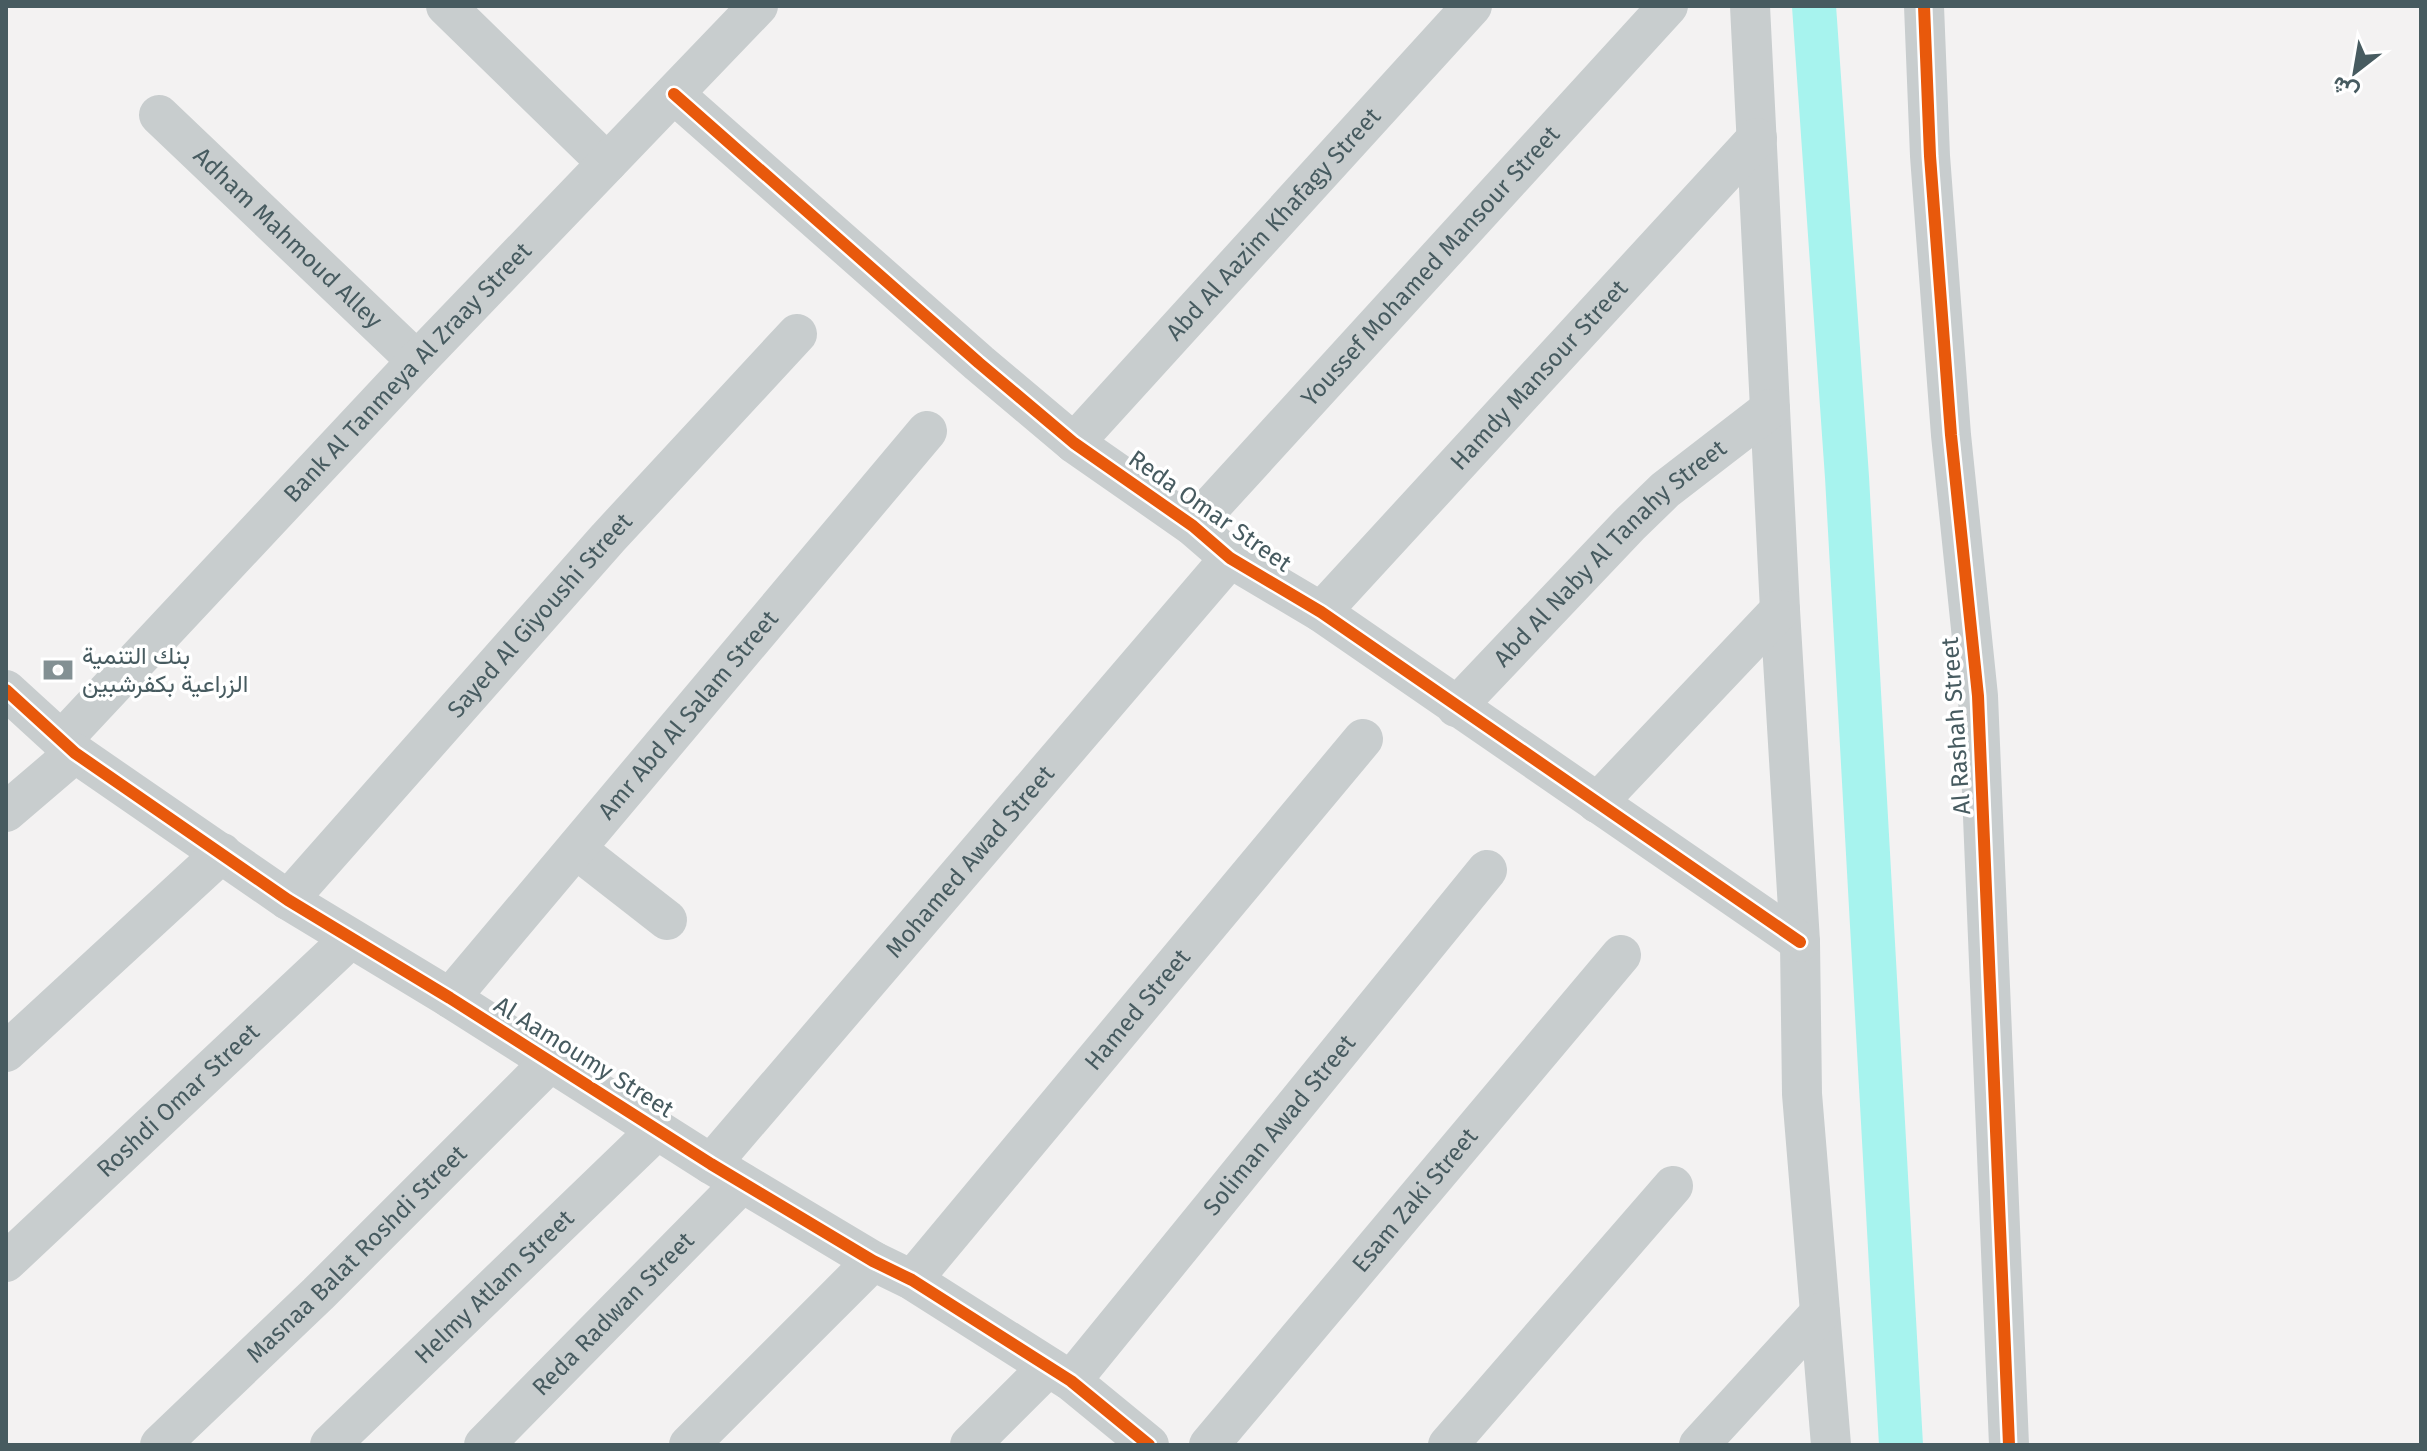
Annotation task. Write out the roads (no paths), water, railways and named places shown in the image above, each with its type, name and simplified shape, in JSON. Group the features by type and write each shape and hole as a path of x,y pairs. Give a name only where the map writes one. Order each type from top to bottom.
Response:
{"street":[{"path":"446,6 607,163"},
{"name":"Bank Al Tanmeya Al Zraay Street","path":"6,812 417,361 758,6"},
{"name":"Abd Al Aazim Khafagy Street","path":"1074,443 1472,6"},
{"name":"Youssef Mohamed Mansour Street","path":"1193,526 1668,6"},
{"path":"1750,6 1800,942 1802,1094 1831,1445"},
{"name":"Al Rashah Street","path":"1924,6 1930,156 1951,435 1978,696 2009,1445"},
{"name":"Reda Omar Street","path":"674,94 1074,443 1193,526 1230,558 1321,612 1800,942"},
{"name":"Adham Mahmoud Alley","path":"159,115 417,361"},
{"name":"Hamdy Mansour Street","path":"1321,612 1757,138"},
{"name":"Sayed Al Giyoushi Street","path":"288,900 608,538 797,334"},
{"name":"Abd Al Naby Al Tanahy Street","path":"1456,707 1656,499 1770,409"},
{"name":"Amr Abd Al Salam Street","path":"450,998 927,431"},
{"name":"Mohamed Awad Street","path":"727,1174 1230,558"},
{"path":"1597,803 1780,610"},
{"name":"Al Aamoumy Street","path":"6,690 68,747 288,900 450,998 727,1174 873,1261 912,1280 1060,1374 1149,1445"},
{"name":"Hamed Street","path":"912,1280 1363,739"},
{"path":"576,849 667,920"},
{"path":"6,1052 222,853"},
{"name":"Soliman Awad Street","path":"970,1445 1060,1374 1487,870"},
{"name":"Roshdi Omar Street","path":"6,1262 350,939"},
{"name":"Esam Zaki Street","path":"1209,1445 1621,955"},
{"name":"Masnaa Balat Roshdi Street","path":"160,1445 318,1294 550,1062"},
{"name":"Helmy Atlam Street","path":"330,1445 657,1130"},
{"name":"Reda Radwan Street","path":"484,1445 727,1174"},
{"path":"1448,1445 1673,1186"},
{"path":"689,1445 873,1261"},
{"path":"1699,1445 1820,1313"}],"waterway":[{"path":"1814,6 1847,477 1901,1445"}],"place":[{"name":"بنك التنمية الزراعية بكفرشبين","path":"58,670"}]}
